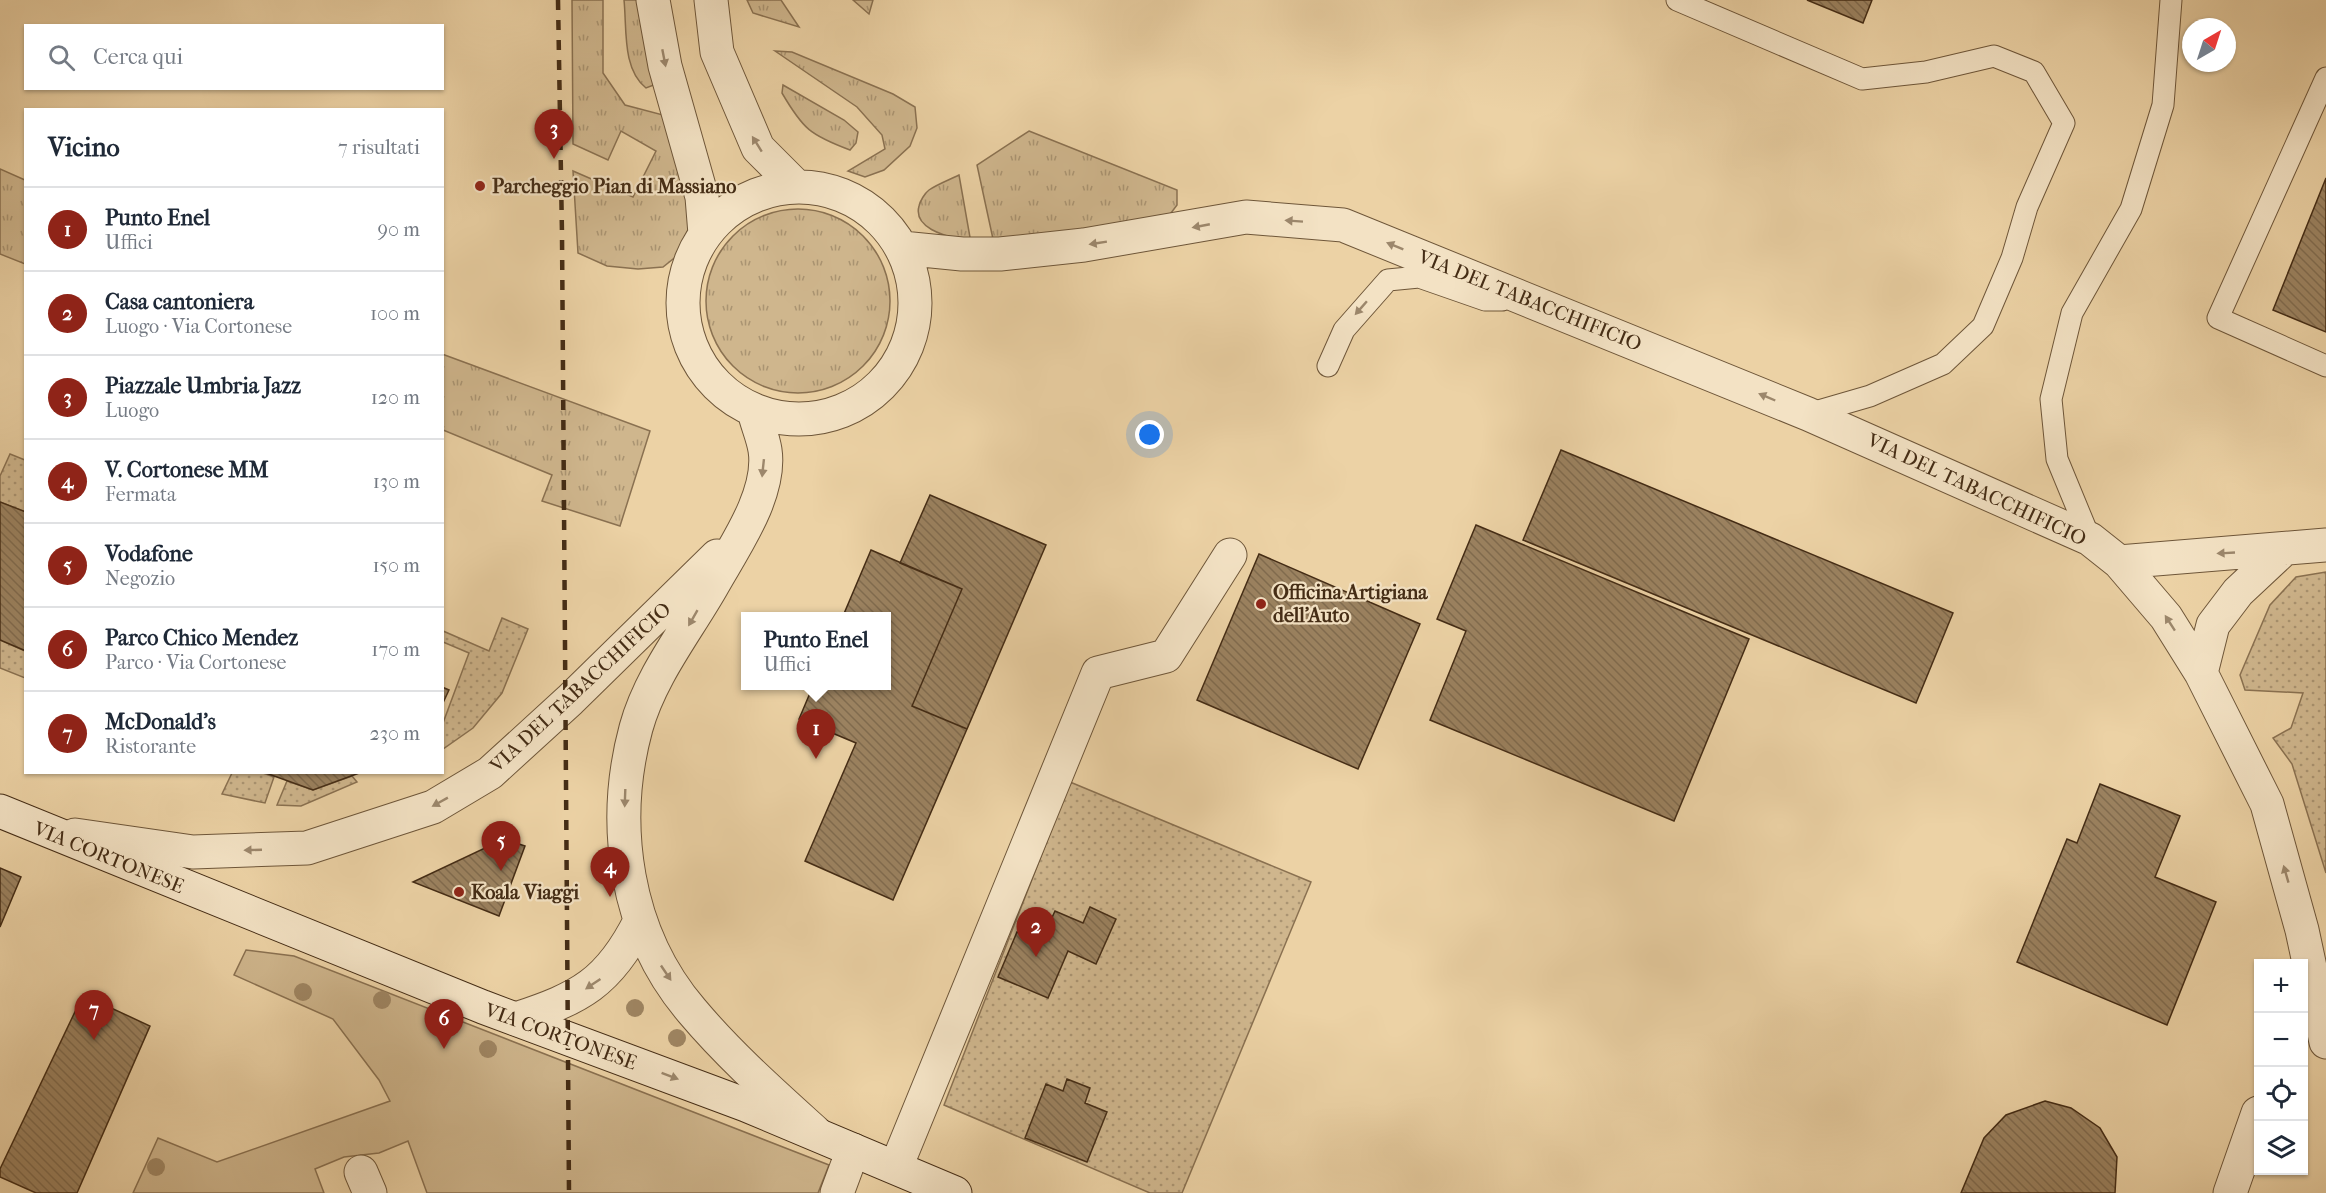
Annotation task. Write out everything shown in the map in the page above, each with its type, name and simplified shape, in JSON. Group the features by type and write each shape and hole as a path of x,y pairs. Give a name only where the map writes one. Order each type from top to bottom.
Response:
{"street":[{"path":"653,0 665,66 702,197 705,234"},
{"path":"711,0 717,52 758,148 797,187"},
{"path":"797,187 827,190 856,201 882,221 902,248 916,293 910,341 886,382 848,410 801,420 754,411 716,384 691,345 683,312 686,278 705,234 730,209 762,193 797,187"},
{"name":"VIA DEL TABACCHIFICIO","path":"902,248 962,254 1000,254 1084,245 1246,217 1343,225 1808,414 2090,539 2119,562 2166,617 2201,673 2267,804 2302,930 2297,959"},
{"name":"VIA DEL TABACCHIFICIO","path":"754,411 765,452 761,490 743,531 655,680 636,727 625,788 623,841 640,921 659,963 690,1009 755,1078 819,1135"},
{"name":"VIA DEL TABACCHIFICIO","path":"47,831 193,852 307,848 433,807 490,773 570,700 743,531"},
{"path":"2119,562 2326,545"},
{"path":"2201,673 2213,625 2238,592 2284,549"},
{"path":"896,1167 1098,673 1166,656 1230,555"},
{"name":"VIA CORTONESE","path":"0,811 516,1019 819,1135 956,1193"},
{"path":"516,1019 549,1008 604,977 627,947 640,921"},
{"path":"2302,930 2326,1042"},
{"path":"2230,1193 2256,1121"},
{"path":"837,1193 853,1150"}],"lane":[{"path":"1677,0 1862,78 1926,72 1994,56 2034,72 2064,123 2027,207 2012,258 1983,326 1943,364 1870,396 1808,414"},
{"path":"2090,539 2057,459 2051,399 2072,313 2132,208 2163,105 2171,0"},
{"path":"2326,78 2218,318 2326,366"},
{"path":"1328,366 1344,330 1388,280 1419,277 1485,300 1530,301"}],"green space":[{"path":"572,0 603,0 603,73 625,105 667,116 695,199 690,225 678,255 663,267 638,269 607,266 578,253 573,171 633,197 656,151 621,131 608,160 573,144"},
{"path":"624,0 643,0 659,83 646,88 638,80 629,59"},
{"path":"747,0 781,0 799,27 753,13"},
{"path":"853,0 873,0 869,14"},
{"path":"775,51 792,52 893,94 915,107 917,128 910,146 884,170 865,177 848,171 885,149 882,135 857,107"},
{"path":"783,85 844,120 858,132 856,143 850,150 816,135 802,123 782,93"},
{"path":"1029,131 1177,190 1177,205 1168,217 1039,241 993,239 977,165"},
{"path":"0,169 24,180 24,264 0,254"},
{"path":"959,175 971,243 936,232 922,222 919,215 920,204 927,191"},
{"path":"798,209 833,216 849,224 863,236 875,250 883,266 890,301 883,336 875,352 863,366 849,378 833,386 798,393 763,386 747,378 733,366 721,352 713,336 706,301 713,266 721,250 733,236 747,224 763,216"},
{"path":"444,355 650,431 620,526 542,501 552,475 444,430"},
{"path":"10,454 24,460 24,512 0,502 0,476"},
{"path":"2326,572 2326,873 2292,764 2273,738 2291,728 2303,693 2245,690 2240,675 2270,605 2296,577"},
{"path":"502,618 528,629 502,693 473,728 444,748 444,720 469,653 444,642 444,631 489,651"},
{"path":"0,640 24,651 24,678 0,668"},
{"path":"232,774 266,774 274,777 265,803 222,794"},
{"path":"352,776 357,782 301,806 277,805 287,781 313,790"},
{"path":"1070,782 1311,882 1182,1193 1150,1193 944,1105"},
{"path":"246,950 294,956 829,1165 818,1193 427,1193 408,1141 379,1153 344,1157 315,1169 324,1193 133,1193 158,1138 217,1162 390,1101 379,1080 333,1019 234,975"}],"building":[{"path":"1807,0 1872,0 1863,23"},
{"path":"2326,178 2326,332 2273,310"},
{"path":"1561,450 1953,613 1916,703 1523,540"},
{"path":"930,495 1046,545 967,729 912,706 962,589 900,563"},
{"path":"0,502 24,511 24,650 0,640"},
{"path":"1476,525 1749,639 1674,821 1430,720 1466,631 1437,619"},
{"path":"871,550 962,589 912,706 967,729 893,900 805,861 856,743 799,719 811,690 891,690 891,612 845,612"},
{"path":"1259,554 1420,624 1358,769 1197,700"},
{"path":"444,688 449,690 444,701"},
{"path":"269,774 357,774 313,790"},
{"path":"2100,784 2180,816 2155,877 2216,902 2167,1025 2017,962 2067,839 2077,843"},
{"path":"504,839 525,846 499,916 413,882"},
{"path":"0,868 21,877 0,927"},
{"path":"1090,907 1116,919 1096,964 1068,951 1048,998 998,977 1017,932 1041,942 1055,911 1083,923"},
{"path":"83,995 150,1026 77,1193 36,1193 0,1177 0,1169"},
{"path":"1067,1079 1090,1088 1085,1103 1107,1112 1087,1162 1025,1138 1046,1084 1063,1091"},
{"path":"2045,1101 2071,1108 2100,1128 2117,1157 2115,1193 1961,1193 1984,1138 2006,1115"}],"railway":[{"path":"558,0 562,234 569,1193"}],"place":[{"name":"Piazzale Umbria Jazz","path":"554,159"},
{"name":"Parcheggio Pian di Massiano","path":"480,186"},
{"name":"Officina Artigiana dell'Auto","path":"1261,604"},
{"name":"Punto Enel","path":"816,759"},
{"name":"Vodafone","path":"501,871"},
{"name":"Koala Viaggi","path":"459,892"},
{"name":"V. Cortonese MM","path":"610,897"},
{"name":"Casa cantoniera","path":"1036,957"},
{"name":"McDonald's","path":"94,1040"},
{"name":"Parco Chico Mendez","path":"444,1049"}]}
